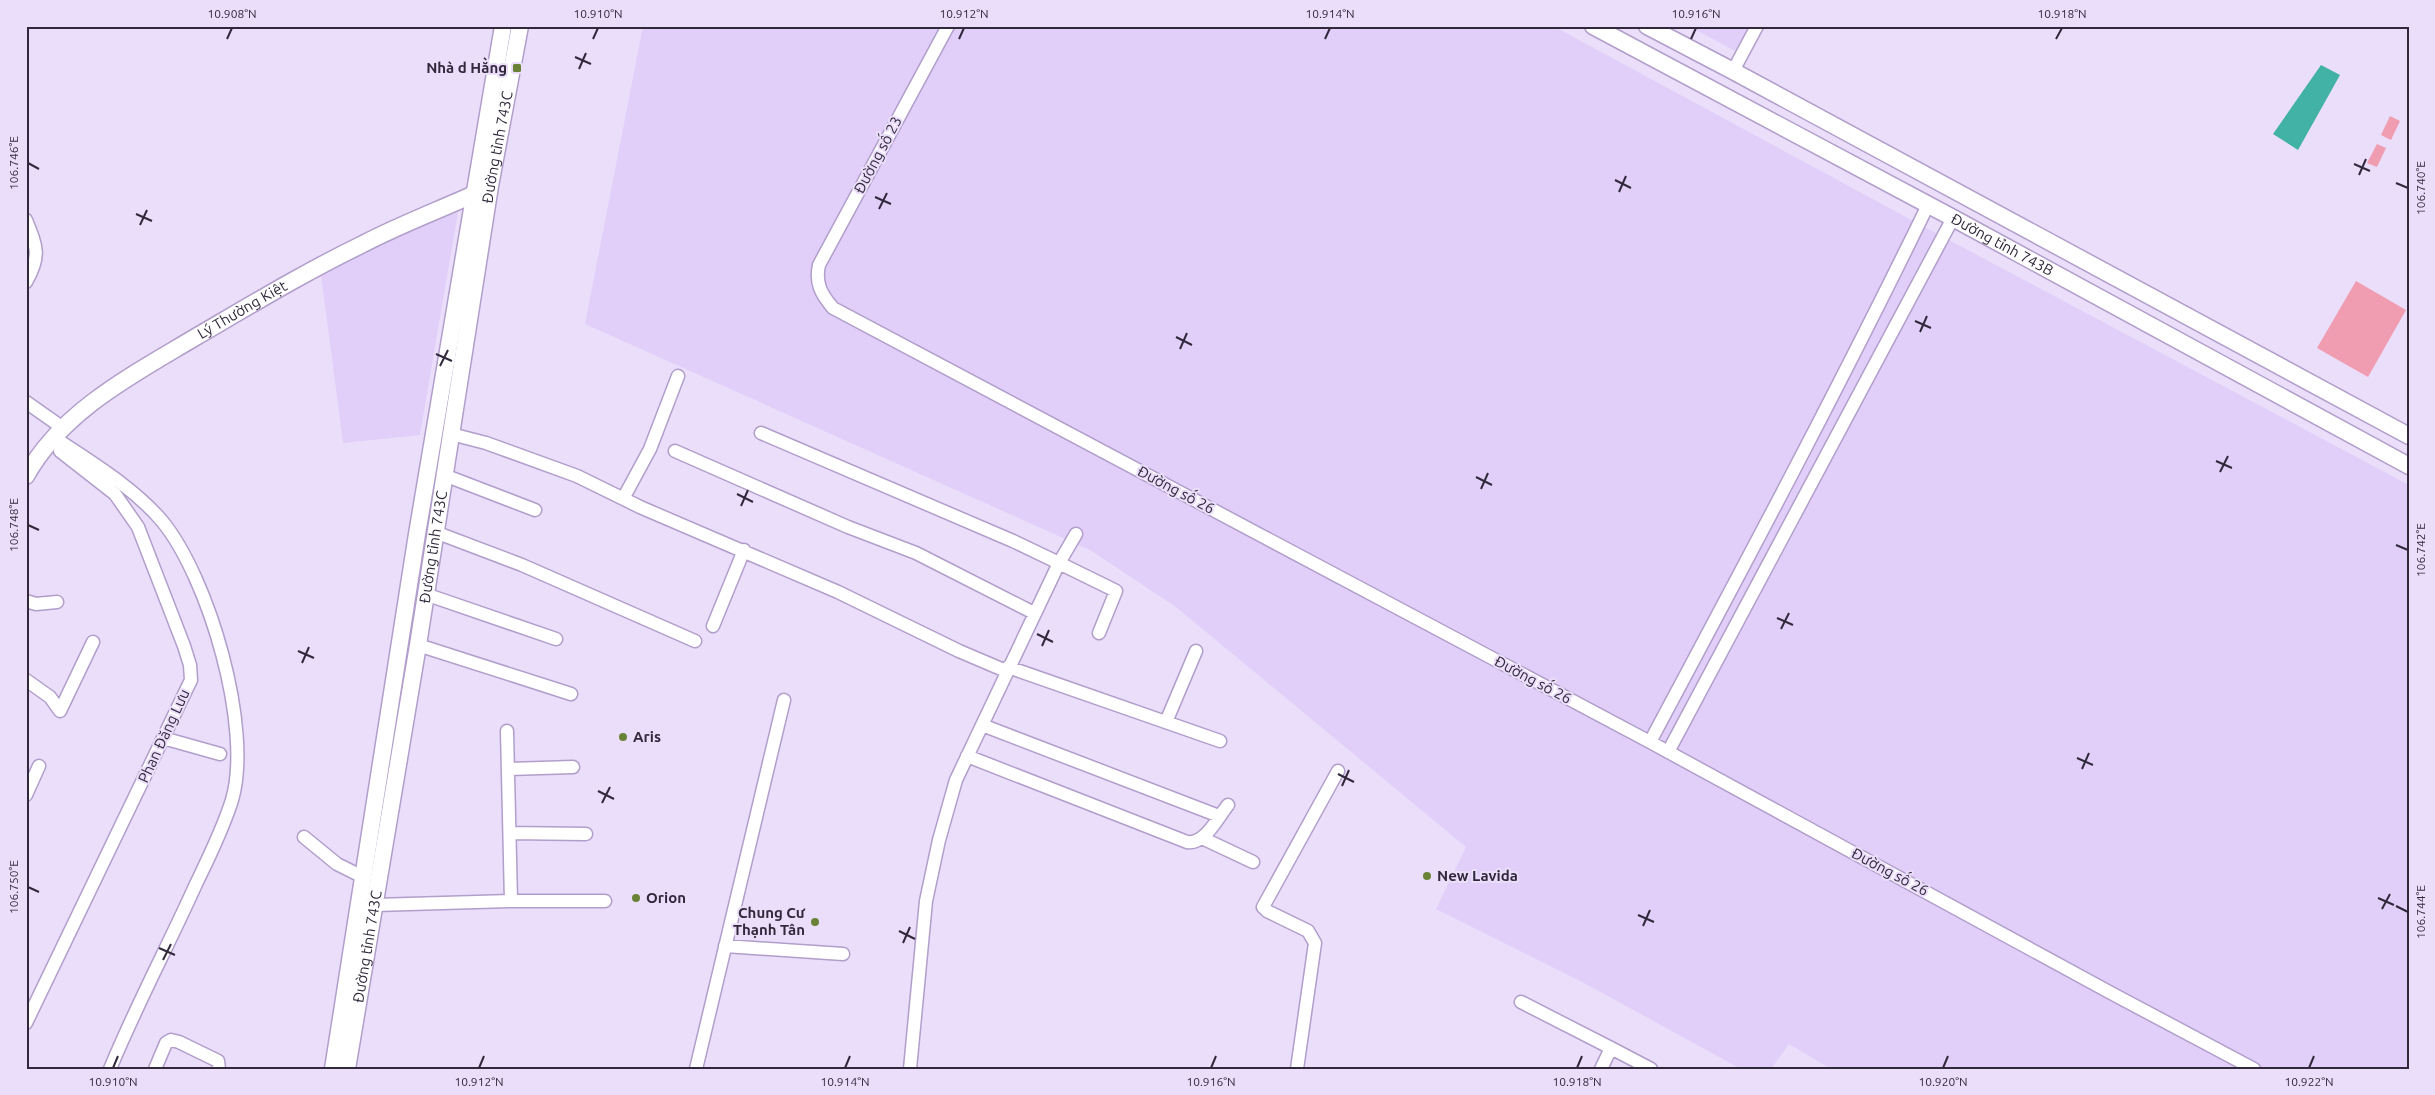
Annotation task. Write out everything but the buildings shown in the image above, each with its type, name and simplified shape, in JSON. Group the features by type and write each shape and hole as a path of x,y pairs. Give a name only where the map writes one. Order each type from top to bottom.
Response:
{"main road":[{"name":"Đường tỉnh 743C","path":"333,1069 473,194 503,26"},
{"name":"Đường tỉnh 743C","path":"347,1069 418,645 490,186 520,26"},
{"name":"Đường tỉnh 743B","path":"1593,26 1953,218 2405,463"},
{"name":"Đường tỉnh 743B","path":"1647,26 2409,436"},
{"name":"Lý Thường Kiệt","path":"26,476 56,437 106,392 240,311 363,244 490,186"},
{"path":"2405,463 2409,446"}],"street":[{"name":"Đường số 23","path":"819,287 816,278 819,265 948,26"},
{"path":"1733,71 1757,26"},
{"path":"1650,742 1788,484 1881,303 1928,205"},
{"path":"1668,752 1953,218"},
{"path":"26,220 37,250 36,260 26,282"},
{"name":"Đường số 26","path":"819,287 833,308 1650,742 2254,1069"},
{"path":"624,497 650,449 678,376"},
{"path":"26,402 56,437 134,493 162,521 170,533 192,572 207,605 228,680 234,726 236,783 222,828 110,1069"},
{"path":"761,433 995,533 1116,591 1099,633"},
{"path":"451,434 486,443 577,476 624,497 640,507 744,550 838,592 959,651 1220,741"},
{"name":"Phan Đăng Lưu","path":"26,1023 29,1006 191,680 190,665 176,622 138,527 115,494 56,437"},
{"path":"675,451 848,527 916,553 1034,613"},
{"path":"444,475 534,510"},
{"path":"1788,484 1807,491"},
{"path":"435,532 522,565 694,641"},
{"path":"910,1069 926,901 956,780 1034,613 1076,534"},
{"path":"713,626 744,550"},
{"path":"425,594 556,639"},
{"path":"26,601 36,604 57,602"},
{"path":"26,680 50,697 60,711 93,642"},
{"path":"418,645 571,694"},
{"path":"1166,722 1196,651"},
{"path":"696,1069 784,700"},
{"path":"982,725 1219,816"},
{"path":"507,731 512,901"},
{"path":"163,738 220,754"},
{"path":"967,756 1187,842 1193,843 1202,838 1228,805"},
{"path":"26,796 39,766"},
{"path":"509,769 573,767"},
{"path":"1297,1069 1315,943 1308,931 1267,911 1263,907 1338,771"},
{"path":"511,833 586,834"},
{"path":"304,837 337,864 363,877"},
{"path":"1202,838 1253,862"},
{"path":"375,905 512,901 605,901"},
{"path":"725,946 843,954"},
{"path":"1521,1002 1651,1069"},
{"path":"155,1069 166,1044 171,1040 218,1061 219,1069"},
{"path":"1601,1069 1611,1048"}],"shaded area":[{"path":"643,26 1553,26 1917,223 2409,485 2409,1069 1831,1069 1789,1044 1771,1069 1741,1069 1584,983 1436,909 1466,847 1176,607 1090,550 585,324"},
{"path":"1689,26 1749,26 1735,51"},
{"path":"2321,65 2340,75 2298,150 2273,134"},
{"path":"2390,116 2400,121 2391,140 2381,135"},
{"path":"2377,144 2386,148 2377,167 2367,163"},
{"path":"458,212 420,435 343,443 320,267"},
{"path":"2356,281 2406,310 2368,377 2317,348"}],"place":[{"name":"Nhà d Hằng","path":"517,68"},
{"name":"Aris","path":"623,737"},
{"name":"New Lavida","path":"1427,876"},
{"name":"Orion","path":"636,898"},
{"name":"Chung Cư Thạnh Tân","path":"815,922"}]}
